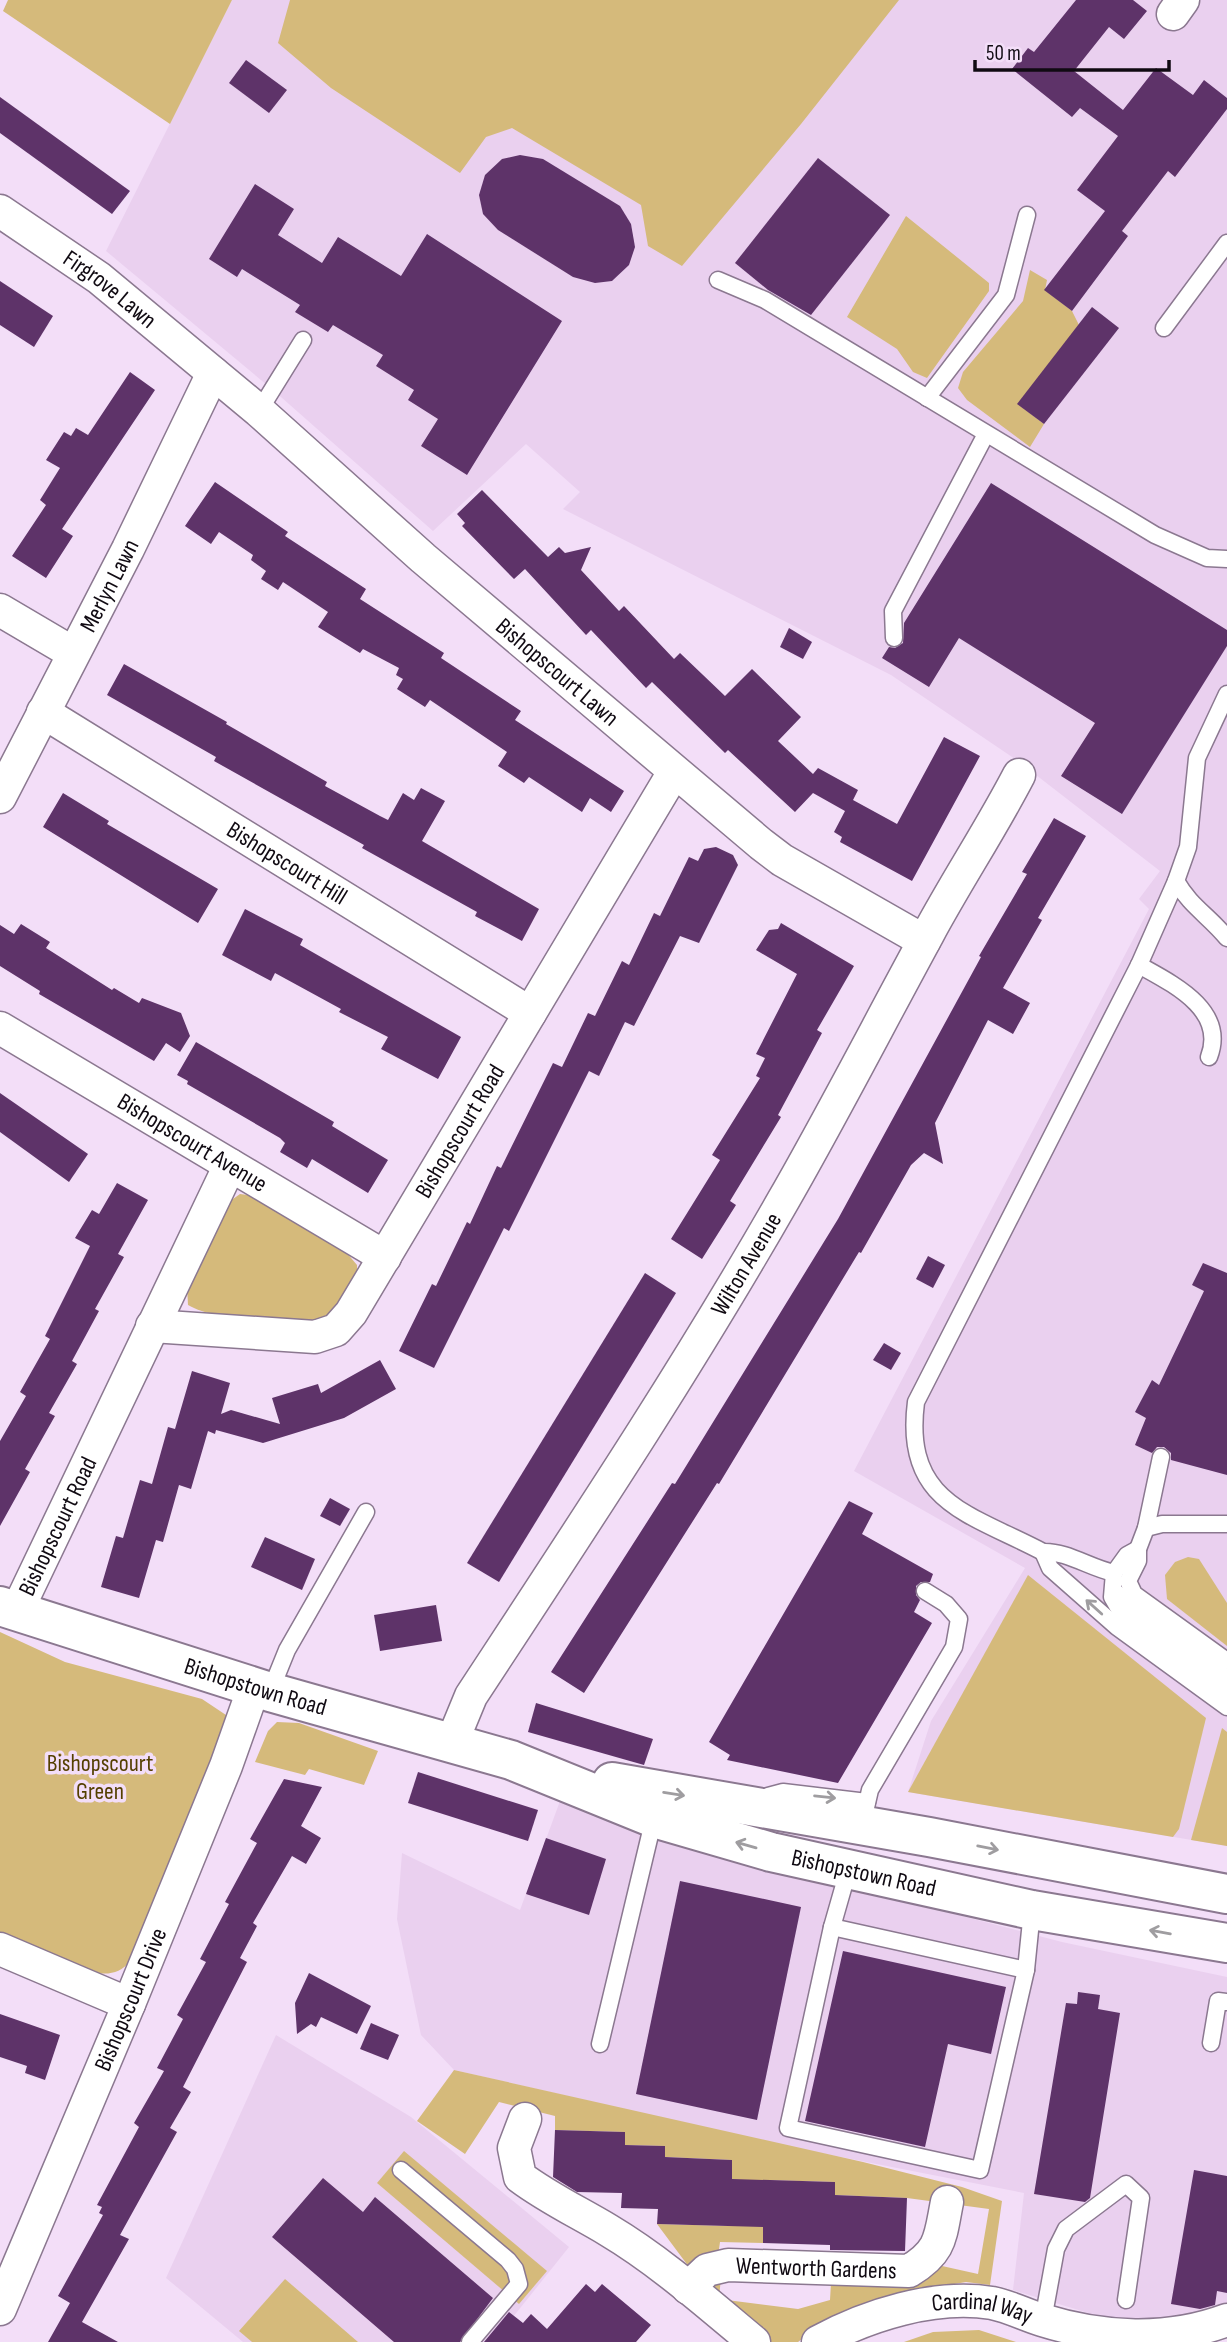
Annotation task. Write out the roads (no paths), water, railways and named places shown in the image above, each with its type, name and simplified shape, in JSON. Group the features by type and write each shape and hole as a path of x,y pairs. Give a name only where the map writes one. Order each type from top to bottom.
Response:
{"main road":[{"name":"Bishopstown Road","path":"9,1609 262,1689 511,1760 657,1792 735,1804 864,1813 1227,1894"},
{"name":"Bishopstown Road","path":"511,1760 654,1818 848,1871 1032,1910 1227,1944"}],"street":[{"name":"Firgrove Lawn","path":"0,211 99,278 213,373"},
{"name":"Bishopscourt Lawn","path":"213,373 404,542 674,772 782,860 924,941"},
{"name":"Merlyn Lawn","path":"0,797 128,549 213,373"},
{"path":"0,610 72,653"},
{"name":"Bishopscourt Hill","path":"43,712 530,1013"},
{"name":"Bishopscourt Road","path":"152,1326 315,1337 336,1331 351,1313 385,1257 674,772"},
{"name":"Wilton Avenue","path":"452,1742 471,1696 676,1377 784,1199 841,1099 924,941 1019,775"},
{"name":"Bishopscourt Avenue","path":"0,1028 385,1257"},
{"name":"Bishopscourt Road","path":"9,1609 230,1165"},
{"name":"Bishopscourt Drive","path":"0,2308 226,1766 262,1689"},
{"path":"0,1949 129,2004"},
{"name":"Wentworth Gardens","path":"525,2119 514,2148 520,2177 562,2207 607,2229 688,2288 754,2342"},
{"name":"Wentworth Gardens","path":"688,2288 707,2270 728,2265 909,2271 929,2259 939,2245 947,2202"},
{"name":"Cardinal Way","path":"818,2342 868,2319 948,2302 992,2304 1101,2337 1140,2342 1177,2339 1215,2327 1227,2320"}],"lane":[{"path":"927,398 1006,295 1027,215"},
{"path":"1164,328 1227,243"},
{"path":"718,280 765,300 1182,550 1207,558 1227,559"},
{"path":"259,411 303,340"},
{"path":"894,638 893,611 986,434"},
{"path":"1115,1573 1093,1568 1057,1551 1043,1552 962,1511 939,1496 920,1469 913,1430 916,1402 1139,965 1176,881 1188,847 1197,758 1227,694"},
{"path":"1176,881 1189,903 1209,918 1227,938"},
{"path":"1139,965 1189,993 1200,1005 1212,1022 1216,1040 1209,1058"},
{"path":"1161,1457 1146,1528 1138,1549 1138,1561 1128,1581 1134,1594 1227,1661"},
{"path":"262,1689 366,1512"},
{"path":"1146,1528 1162,1524 1227,1524"},
{"path":"1138,1549 1127,1555 1115,1573 1112,1597 1123,1616 1227,1693"},
{"path":"1043,1552 1050,1568 1117,1627 1227,1707"},
{"path":"1093,1568 1113,1590 1227,1679"},
{"path":"864,1813 870,1790 954,1647 959,1619 946,1604 925,1591"},
{"path":"600,2044 654,1818"},
{"path":"848,1871 831,1927 788,2128 980,2170 1026,1970 1032,1910"},
{"path":"831,1927 1026,1970"},
{"path":"1212,2043 1218,2001 1227,2002"},
{"path":"401,2170 508,2260 519,2277 519,2284 470,2342"},
{"path":"1043,2320 1056,2249 1066,2229 1126,2184 1141,2198 1126,2300"}],"park label":[{"name":"Bishopscourt Green","path":"100,1777"}]}
